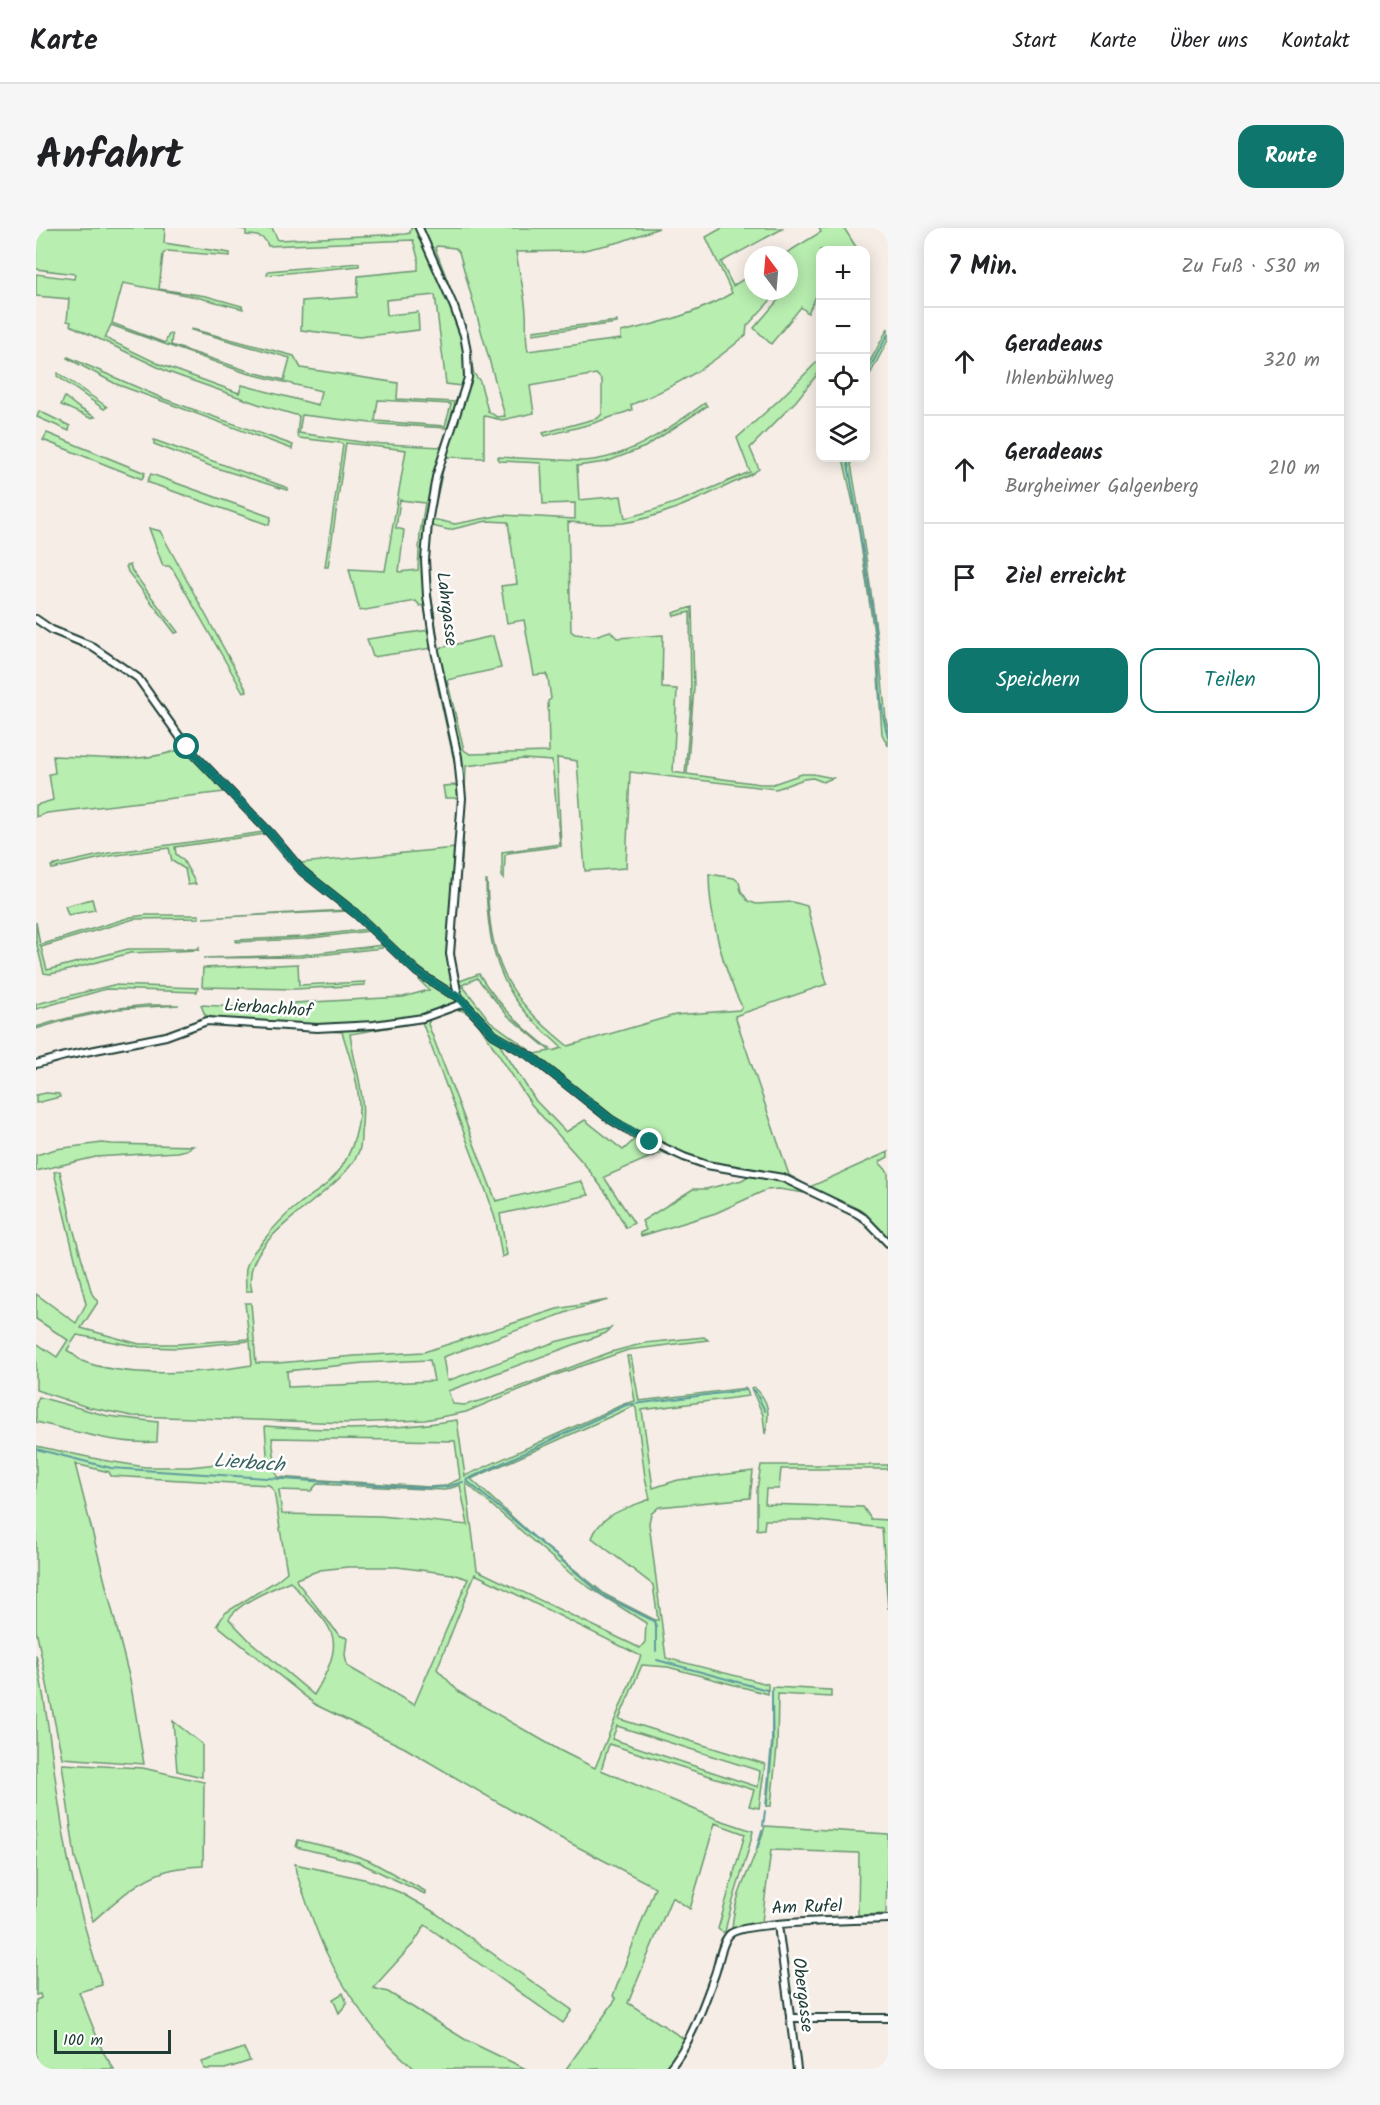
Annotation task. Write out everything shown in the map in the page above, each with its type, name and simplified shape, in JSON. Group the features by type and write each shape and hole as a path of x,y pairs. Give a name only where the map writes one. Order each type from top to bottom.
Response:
{"street":[{"name":"Lahrgasse","path":"419,228 454,307 464,335 467,352 468,378 441,458 429,513 425,560 427,596 435,651 458,757 462,798 450,954 458,996 494,1035 532,1057 610,1119 633,1133 676,1154 707,1165 770,1175 790,1181 864,1218 888,1243"},
{"path":"36,619 52,630 91,646 138,678 187,747 270,833 302,871 355,913 417,972 458,996"},
{"path":"444,989 455,983"},
{"name":"Lierbachhof","path":"36,1064 166,1036 207,1021 317,1028 374,1026 423,1018 464,1003"},
{"name":"Am Rufel","path":"669,2069 677,2060 705,2001 730,1934 734,1931 761,1925 888,1919"},
{"name":"Obergasse","path":"778,1925 796,2069"},
{"path":"790,2018 888,2018"}],"green space":[{"path":"36,228 165,228 164,243 230,253 230,256 167,251 163,254 159,289 206,296 242,306 243,309 123,283 112,323 165,343 169,334 172,334 171,345 248,371 284,380 290,358 191,330 294,356 301,368 398,383 397,399 456,402 461,386 446,384 435,295 386,300 387,315 418,312 419,330 359,337 301,330 302,301 357,297 358,276 418,270 418,258 413,240 268,246 262,238 246,235 246,230 234,228 272,228 278,240 405,234 410,233 411,228 659,228 620,242 580,251 516,252 525,305 528,351 621,339 621,332 678,317 705,307 732,293 706,237 722,228 784,228 751,246 744,246 744,250 721,262 733,286 744,279 744,300 771,300 747,326 746,335 732,347 691,375 631,405 632,410 545,436 543,433 598,418 602,414 602,380 596,374 530,386 534,413 502,420 484,416 484,458 446,457 432,519 455,524 502,515 575,519 575,503 543,504 541,463 499,461 498,457 582,461 615,455 647,441 705,403 707,406 645,447 606,462 577,466 579,500 621,496 625,518 657,509 704,491 750,472 737,438 816,363 816,376 796,401 750,448 759,469 750,475 688,504 655,516 609,524 568,522 571,631 575,634 595,636 610,631 617,638 663,635 662,688 677,689 673,772 685,774 691,704 690,612 674,616 673,613 692,607 694,688 687,774 760,784 773,784 802,774 833,778 823,782 813,778 804,779 776,789 630,772 626,868 585,871 577,761 557,758 561,846 508,853 505,856 504,879 502,878 502,852 560,844 552,761 523,759 466,766 462,860 454,923 453,958 460,981 479,974 512,1016 553,1051 562,1048 516,1000 500,969 490,935 486,881 492,934 505,975 515,993 529,1010 568,1046 675,1015 739,1010 742,1007 718,942 711,907 709,874 734,878 739,882 741,891 748,901 756,904 793,902 807,906 827,984 735,1016 789,1175 810,1187 888,1152 888,1157 879,1162 888,1172 888,1238 865,1216 809,1187 804,1193 779,1189 766,1190 716,1213 641,1236 640,1233 646,1230 642,1221 693,1189 706,1189 742,1180 749,1176 702,1168 662,1152 604,1177 634,1223 626,1228 609,1197 585,1165 531,1104 479,1025 467,1013 458,1010 431,1018 428,1024 496,1201 581,1181 589,1195 500,1214 507,1255 502,1257 496,1222 489,1199 422,1022 350,1034 363,1106 359,1151 349,1168 274,1234 259,1252 251,1271 252,1291 246,1291 246,1268 255,1250 288,1213 328,1183 342,1167 352,1147 358,1125 357,1085 342,1032 217,1023 217,1018 205,1015 201,1005 293,1010 294,1003 403,997 429,990 419,980 425,972 300,863 455,848 458,798 445,798 443,786 457,785 456,770 436,679 432,648 373,657 367,639 429,630 424,605 420,606 416,601 360,611 349,569 385,571 406,450 346,443 328,567 325,567 343,445 299,438 297,435 299,416 168,372 70,325 71,322 67,321 69,299 36,296 36,274 74,279 75,274 36,269","holes":["437,246 455,248 459,252 505,416 497,417 488,411 480,381 474,374 463,321 435,248","111,325 246,373 321,391 318,405 242,385 239,393 159,364 105,338","378,400 451,404 445,426 375,421","302,415 379,424 448,428 441,447 368,443 299,433","400,500 425,503 420,533 418,570 399,572 404,530 396,528","487,521 508,522 517,584 501,586 507,623 524,620 534,675 546,674 548,678 551,699 548,701 549,752 470,754 464,750 447,680 501,668 493,636 439,648 428,572 431,529 432,526 449,530","477,978 507,1015 550,1051 535,1054 490,1021 462,985","501,1044 530,1061 634,1140 623,1150 585,1120 566,1132 536,1101"]},
{"path":"819,228 844,228 855,246 816,246 816,296 808,313 801,307 771,344 754,328 778,300 798,300 798,246 821,232"},
{"path":"359,263 359,266 267,275 268,271"},
{"path":"617,321 617,323 533,334 533,331"},
{"path":"888,328 888,340 870,374 870,362"},
{"path":"68,357 164,399 293,445 292,449 116,384"},
{"path":"58,373 107,407 104,409 57,376"},
{"path":"65,397 95,417 90,418 61,405"},
{"path":"39,411 70,426 69,431 37,417"},
{"path":"47,433 145,473 142,479 43,440"},
{"path":"154,440 288,488 287,490 213,467 154,444"},
{"path":"844,462 851,462 861,523 888,728 888,746 882,734 876,647 858,525"},
{"path":"151,474 271,517 269,525 147,482"},
{"path":"149,528 160,531 247,691 243,692 173,570 169,566 163,566"},
{"path":"130,565 132,571 178,632 175,633 128,572 126,566"},
{"path":"184,748 225,792 47,813 36,817 36,805 53,800 49,774 55,773 53,756 152,757"},
{"path":"264,832 266,834 175,847 176,854 183,860 196,884 188,885 185,869 172,861 169,848 110,856 52,869 51,866 109,853"},
{"path":"92,899 95,910 68,915 65,906"},
{"path":"346,910 347,911 203,918"},
{"path":"199,915 199,918 134,919 41,947 47,970 128,949 197,949 199,947 199,950 130,953 65,971 44,973 36,941 36,922 40,945 131,917"},
{"path":"368,929 370,931 303,939 236,942 236,940 303,937"},
{"path":"384,945 382,948 301,957 203,958 300,955"},
{"path":"298,964 299,985 365,982 365,985 295,989 202,987 203,968"},
{"path":"113,985 198,988 197,992 106,989 36,1009 36,1004"},
{"path":"179,1005 118,1009 36,1029 36,1027 91,1013 119,1008"},
{"path":"59,1094 60,1097 36,1103 36,1095"},
{"path":"102,1143 193,1146 177,1152 96,1157 36,1171 36,1155 56,1149"},
{"path":"60,1171 92,1294 98,1302 81,1328 139,1344 249,1339 245,1303 251,1303 256,1363 424,1352 557,1309 608,1300 576,1309 443,1357 447,1381 555,1342 611,1328 606,1333 448,1391 453,1404 464,1405 487,1399 611,1352 645,1343 704,1337 708,1340 628,1350 550,1377 466,1412 425,1420 349,1423 132,1416 87,1407 36,1390 36,1343 57,1357 68,1340 36,1319 36,1294 76,1323 86,1304 54,1172","holes":["77,1335 140,1347 178,1348 250,1341 252,1365 166,1373 100,1367 82,1361 67,1350","430,1360 434,1381 288,1387 287,1371 363,1363"]},
{"path":"627,1356 631,1356 639,1401 746,1388 749,1396 642,1410 653,1488 678,1480 753,1471 750,1498 659,1507 651,1514 649,1523 666,1658 768,1684 768,1694 668,1667 642,1665 619,1719 765,1764 759,1808 749,1806 754,1790 609,1744 601,1770 717,1819 753,1831 725,1932 718,1929 745,1834 715,1823 690,1909 672,1897 628,2003 686,2040 669,2069 566,2069 616,1999 613,1996 655,1887 545,1830 405,1748 316,1705 217,1625 225,1613 287,1572 274,1491 269,1485 111,1476 109,1472 75,1464 130,1680 144,1764 62,1758 36,1630 36,1446 145,1467 189,1467 218,1464 268,1468 265,1426 361,1429 457,1420 465,1476 635,1401","holes":["634,1406 650,1499 616,1512 602,1523 592,1538 653,1585 658,1620 606,1595 533,1536 471,1479","272,1438 455,1441 460,1479 444,1486 429,1487 277,1477","466,1483 571,1574 646,1623 645,1642 640,1648 477,1570","317,1484 445,1490 460,1485 468,1525 381,1516 282,1514 279,1490 311,1491","348,1567 397,1567 452,1574 468,1579 414,1705 347,1666 345,1654 347,1638 339,1635 296,1579 320,1570","475,1574 641,1656 595,1768 459,1692 437,1669","290,1581 325,1622 331,1633 332,1658 314,1695 251,1642 229,1619 240,1607","617,1726 760,1771 758,1787 612,1739"]},
{"path":"754,1387 766,1403 768,1421 765,1434 763,1415 751,1388"},
{"path":"39,1397 108,1416 158,1422 157,1442 111,1439 36,1422 36,1404"},
{"path":"761,1465 888,1465 888,1469 781,1469 779,1489 766,1489 765,1504 863,1507 871,1519 888,1520 888,1609 882,1528 809,1520 765,1520 764,1529 757,1530 757,1490"},
{"path":"36,1655 68,1860 102,1985 79,1992 103,2052 114,2069 36,2069 36,2000 41,1998 40,1994 36,1995"},
{"path":"772,1687 831,1690 831,1697 778,1694 777,1747 771,1806 767,1806 773,1742"},
{"path":"173,1721 202,1744 202,1777 177,1771"},
{"path":"62,1764 143,1768 204,1782 203,1866 170,1870 145,1880 93,1921 75,1857"},
{"path":"765,1826 888,1834 886,1914 858,1915 859,1853 771,1850 762,1922 732,1929 737,1902"},
{"path":"298,1840 341,1850 370,1861 425,1891 425,1894 358,1862 296,1847"},
{"path":"295,1864 368,1880 399,1892 434,1912 572,2010 563,2023 425,1925 414,1943 373,1988 388,1992 466,2040 526,2069 415,2069 388,2044 354,2002 318,1934"},
{"path":"343,1993 347,2003 339,2013 333,1999"},
{"path":"244,2048 250,2061 225,2069 204,2069 202,2062"}],"waterway":[{"path":"870,368 888,334"},
{"path":"848,462 877,645 881,703 888,737"},
{"name":"Lierbach","path":"656,1651 654,1621 604,1596 466,1480 626,1405 746,1390"},
{"name":"Lierbach","path":"752,1390 755,1391 765,1411"},
{"name":"Lierbach","path":"36,1449 111,1468 424,1488 446,1487 463,1482"},
{"path":"657,1660 767,1690"},
{"path":"766,1806 772,1742 772,1691"},
{"path":"763,1826 765,1811"},
{"path":"757,1848 762,1830"}],"route":[{"path":"187,747 270,833 302,871 355,913 417,972 458,996 494,1035 532,1057 610,1119 650,1142"}]}
